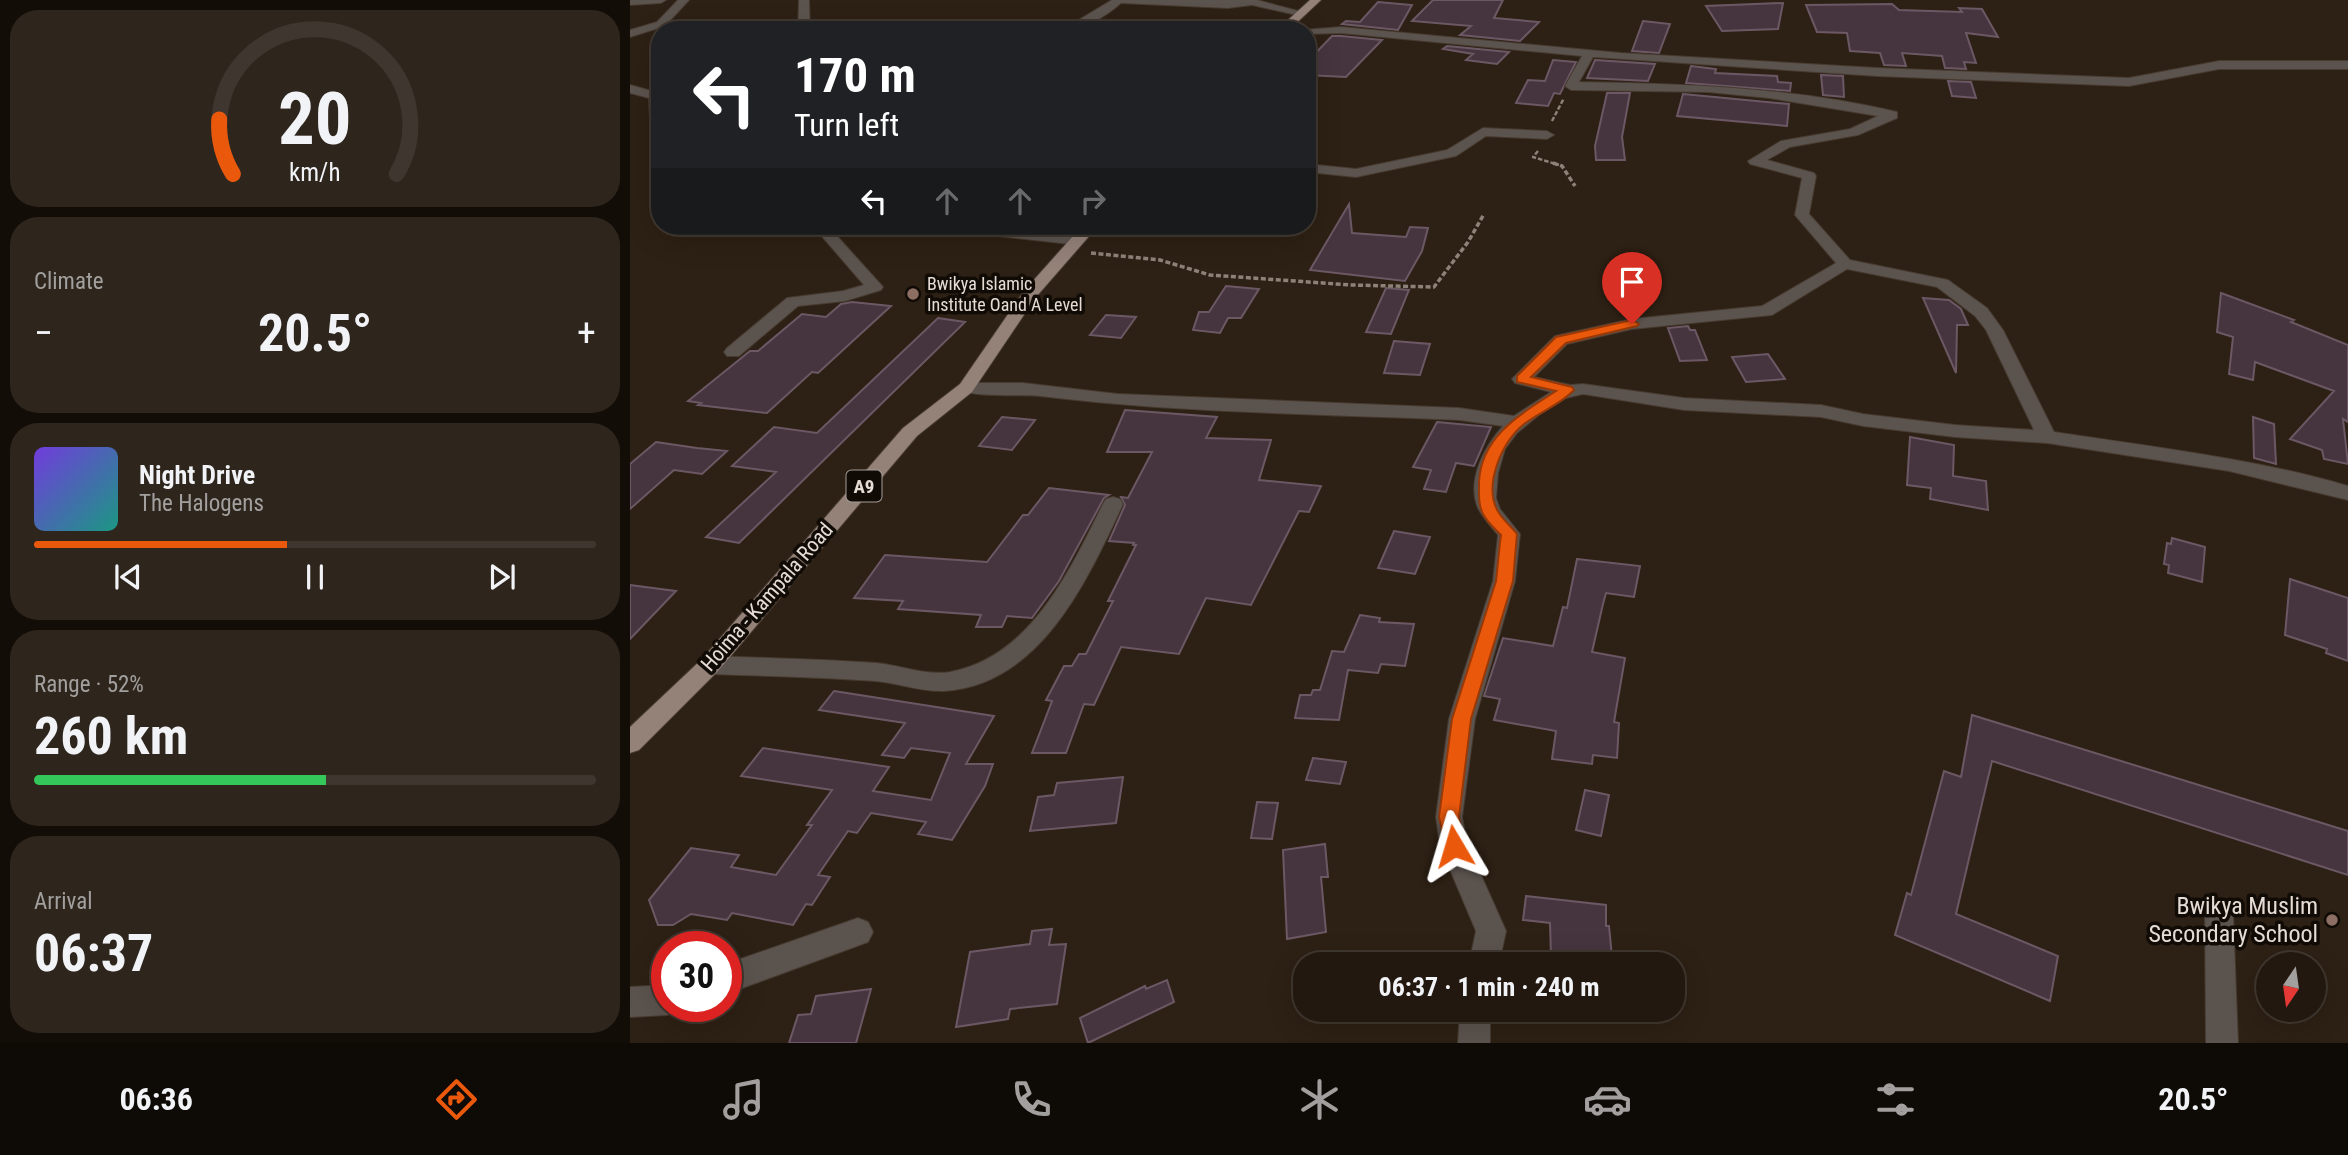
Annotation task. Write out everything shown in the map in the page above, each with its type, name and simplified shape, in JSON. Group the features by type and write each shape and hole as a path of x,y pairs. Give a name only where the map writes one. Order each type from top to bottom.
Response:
{"main road":[{"path":"1292,21 1313,0"},
{"name":"Hoima - Kampala Road","path":"630,743 710,665 910,432 966,388 1030,294 1082,235"}],"street":[{"path":"630,2 661,0"},
{"path":"664,21 684,0"},
{"path":"804,0 804,21"},
{"path":"1085,21 1118,1 1228,5 1252,2 1301,13"},
{"path":"630,34 651,27"},
{"path":"1316,31 1340,30 1544,47 1589,54 1869,72 2129,82 2219,65 2348,65"},
{"path":"1589,54 1571,86 1708,88 1769,94 1892,115 1853,132 1786,144 1755,161 1809,176 1801,215 1844,264 1941,283 1981,312 1994,330 2047,437"},
{"path":"630,89 651,95"},
{"path":"1316,169 1356,173 1451,153 1483,132 1547,135"},
{"path":"733,352 793,302 845,296 876,287 829,235"},
{"path":"1844,264 1766,311 1632,324 1561,340 1521,379 1567,390 1583,389 1684,404 1821,411 1863,420 1955,431 2047,437 2229,465 2348,493"},
{"path":"966,388 1023,388 1052,394 1130,400 1459,414 1517,422"},
{"path":"1487,952 1491,931 1454,846 1449,817 1462,719 1504,581 1509,534 1491,513 1486,499 1487,472 1495,449 1517,422 1567,390"},
{"path":"710,665 880,672 935,681 971,676 1013,655 1063,601 1113,504"},
{"path":"2219,914 2222,1043"},
{"path":"742,973 858,932"},
{"path":"630,1002 651,1001"},
{"path":"1474,1043 1475,1022"}],"path":[{"path":"1046,275 1094,252 1160,260 1210,275 1315,283 1434,287 1453,259 1476,233 1484,214"}],"building":[{"path":"1433,0 1503,0 1494,18 1539,22 1520,41 1460,35 1471,26 1412,21"},
{"path":"1378,2 1412,5 1398,30 1342,24 1346,21 1360,22"},
{"path":"1783,3 1778,29 1722,31 1706,6"},
{"path":"1892,4 1899,10 1962,12 1959,8 1982,9 1998,37 1966,33 1976,63 1964,62 1966,69 1945,68 1942,56 1902,53 1906,66 1884,65 1880,53 1850,51 1847,33 1817,32 1806,5"},
{"path":"1643,21 1670,24 1659,53 1632,51"},
{"path":"1332,36 1382,40 1346,77 1316,75 1316,53"},
{"path":"1447,46 1509,52 1497,64 1466,60 1473,54 1443,49"},
{"path":"1553,60 1576,62 1560,94 1554,93 1548,106 1516,103 1528,80 1545,81"},
{"path":"1595,60 1655,64 1648,81 1587,78"},
{"path":"1691,66 1716,69 1715,73 1777,76 1778,82 1791,83 1790,91 1686,83"},
{"path":"1821,75 1843,76 1844,97 1823,95"},
{"path":"1948,81 1971,82 1976,98 1952,96"},
{"path":"1607,93 1630,93 1622,137 1625,160 1596,160 1595,146"},
{"path":"1683,94 1789,104 1787,126 1677,116"},
{"path":"1349,204 1352,233 1406,237 1410,227 1428,228 1422,251 1405,281 1310,270"},
{"path":"1226,286 1259,289 1241,318 1228,318 1220,333 1193,330 1199,312 1209,312"},
{"path":"1386,288 1409,290 1391,334 1366,332"},
{"path":"2221,293 2294,320 2291,322 2348,345 2348,422 2343,419 2348,464 2324,459 2322,450 2290,439 2334,391 2255,362 2253,380 2229,374 2233,337 2217,332"},
{"path":"1923,298 1949,300 1961,309 1968,325 1957,325 1956,373"},
{"path":"852,302 891,306 818,373 812,372 767,413 698,405 701,403 688,401 750,351 758,351 802,314 826,317 841,304"},
{"path":"1106,315 1136,317 1121,338 1090,335"},
{"path":"938,318 965,322 739,543 706,537 776,472 732,466 774,427 817,433"},
{"path":"1688,326 1690,330 1695,330 1707,360 1680,361 1668,328"},
{"path":"1394,341 1430,344 1420,375 1384,373"},
{"path":"1768,354 1785,379 1746,382 1732,357"},
{"path":"1125,410 1217,417 1206,438 1271,440 1259,480 1321,486 1309,512 1299,511 1251,605 1206,598 1179,654 1121,647 1094,705 1084,704 1066,753 1032,753 1052,701 1046,700 1064,666 1072,666 1079,654 1086,654 1113,601 1108,601 1136,545 1109,541 1125,505 1121,497 1128,498 1152,452 1107,452"},
{"path":"1002,417 1035,420 1012,450 979,446"},
{"path":"2253,417 2274,424 2276,464 2254,458"},
{"path":"1437,422 1491,427 1474,466 1456,463 1446,492 1424,489 1431,470 1413,467"},
{"path":"1910,437 1954,445 1953,476 1986,481 1988,510 1930,499 1931,488 1907,485"},
{"path":"656,442 727,451 702,474 674,470 630,509 630,464"},
{"path":"1049,488 1109,495 1104,498 1059,581 1032,618 1007,616 1002,627 976,627 981,615 898,609 903,601 854,598 885,555 987,562 1023,515 1028,515"},
{"path":"1394,531 1430,537 1415,574 1378,568"},
{"path":"2172,538 2205,547 2202,582 2168,573 2169,565 2164,564 2167,543 2171,544"},
{"path":"1577,559 1640,566 1634,597 1606,593 1603,604 1592,652 1625,658 1614,722 1619,723 1617,758 1593,755 1592,764 1552,759 1556,731 1494,720 1500,699 1484,696 1503,638 1553,646 1563,607 1567,608"},
{"path":"2290,579 2348,598 2348,661 2326,653 2327,649 2285,635"},
{"path":"630,585 676,591 630,639"},
{"path":"1360,615 1380,618 1379,622 1414,624 1405,666 1381,664 1378,673 1348,670 1339,720 1295,718 1300,695 1311,695 1313,690 1320,690 1332,651 1344,652"},
{"path":"834,691 994,716 966,764 993,764 985,786 952,840 918,834 926,822 871,813 857,833 848,831 818,875 830,877 812,905 806,904 793,925 732,913 727,920 691,914 673,925 658,925 649,900 691,848 739,855 731,867 776,875 812,825 807,825 832,790 741,776 763,748 889,767 873,791 931,800 950,753 911,748 904,758 882,755 905,723 819,710"},
{"path":"1972,715 2348,831 2348,875 1992,761 1956,914 2058,956 2050,1001 1895,935 1907,893 1911,895 1944,771 1961,777"},
{"path":"1313,758 1346,762 1340,784 1306,780"},
{"path":"1123,777 1116,823 1030,831 1038,797 1054,795 1057,783"},
{"path":"1585,790 1609,795 1601,836 1576,830"},
{"path":"1257,802 1278,803 1272,839 1251,838"},
{"path":"1325,844 1328,877 1321,877 1326,932 1287,939 1283,850"},
{"path":"1526,896 1606,905 1606,926 1609,926 1612,952 1551,952 1550,923 1523,920"},
{"path":"1052,929 1049,945 1066,944 1057,1004 1010,1009 1008,1019 956,1027 970,952 1030,944 1032,931"},
{"path":"1167,980 1174,1002 1088,1043 1080,1018 1145,986 1146,989"},
{"path":"871,989 856,1043 789,1043 798,1015 811,1014 816,996"}],"place":[{"name":"Bwikya Islamic Institute Oand A Level","path":"913,294"},
{"name":"Bwikya Muslim Secondary School","path":"2332,920"}],"route":[{"path":"1454,846 1449,817 1462,719 1504,581 1509,534 1491,513 1486,499 1487,472 1495,449 1517,422 1567,390 1521,379 1561,340 1632,324"}]}
